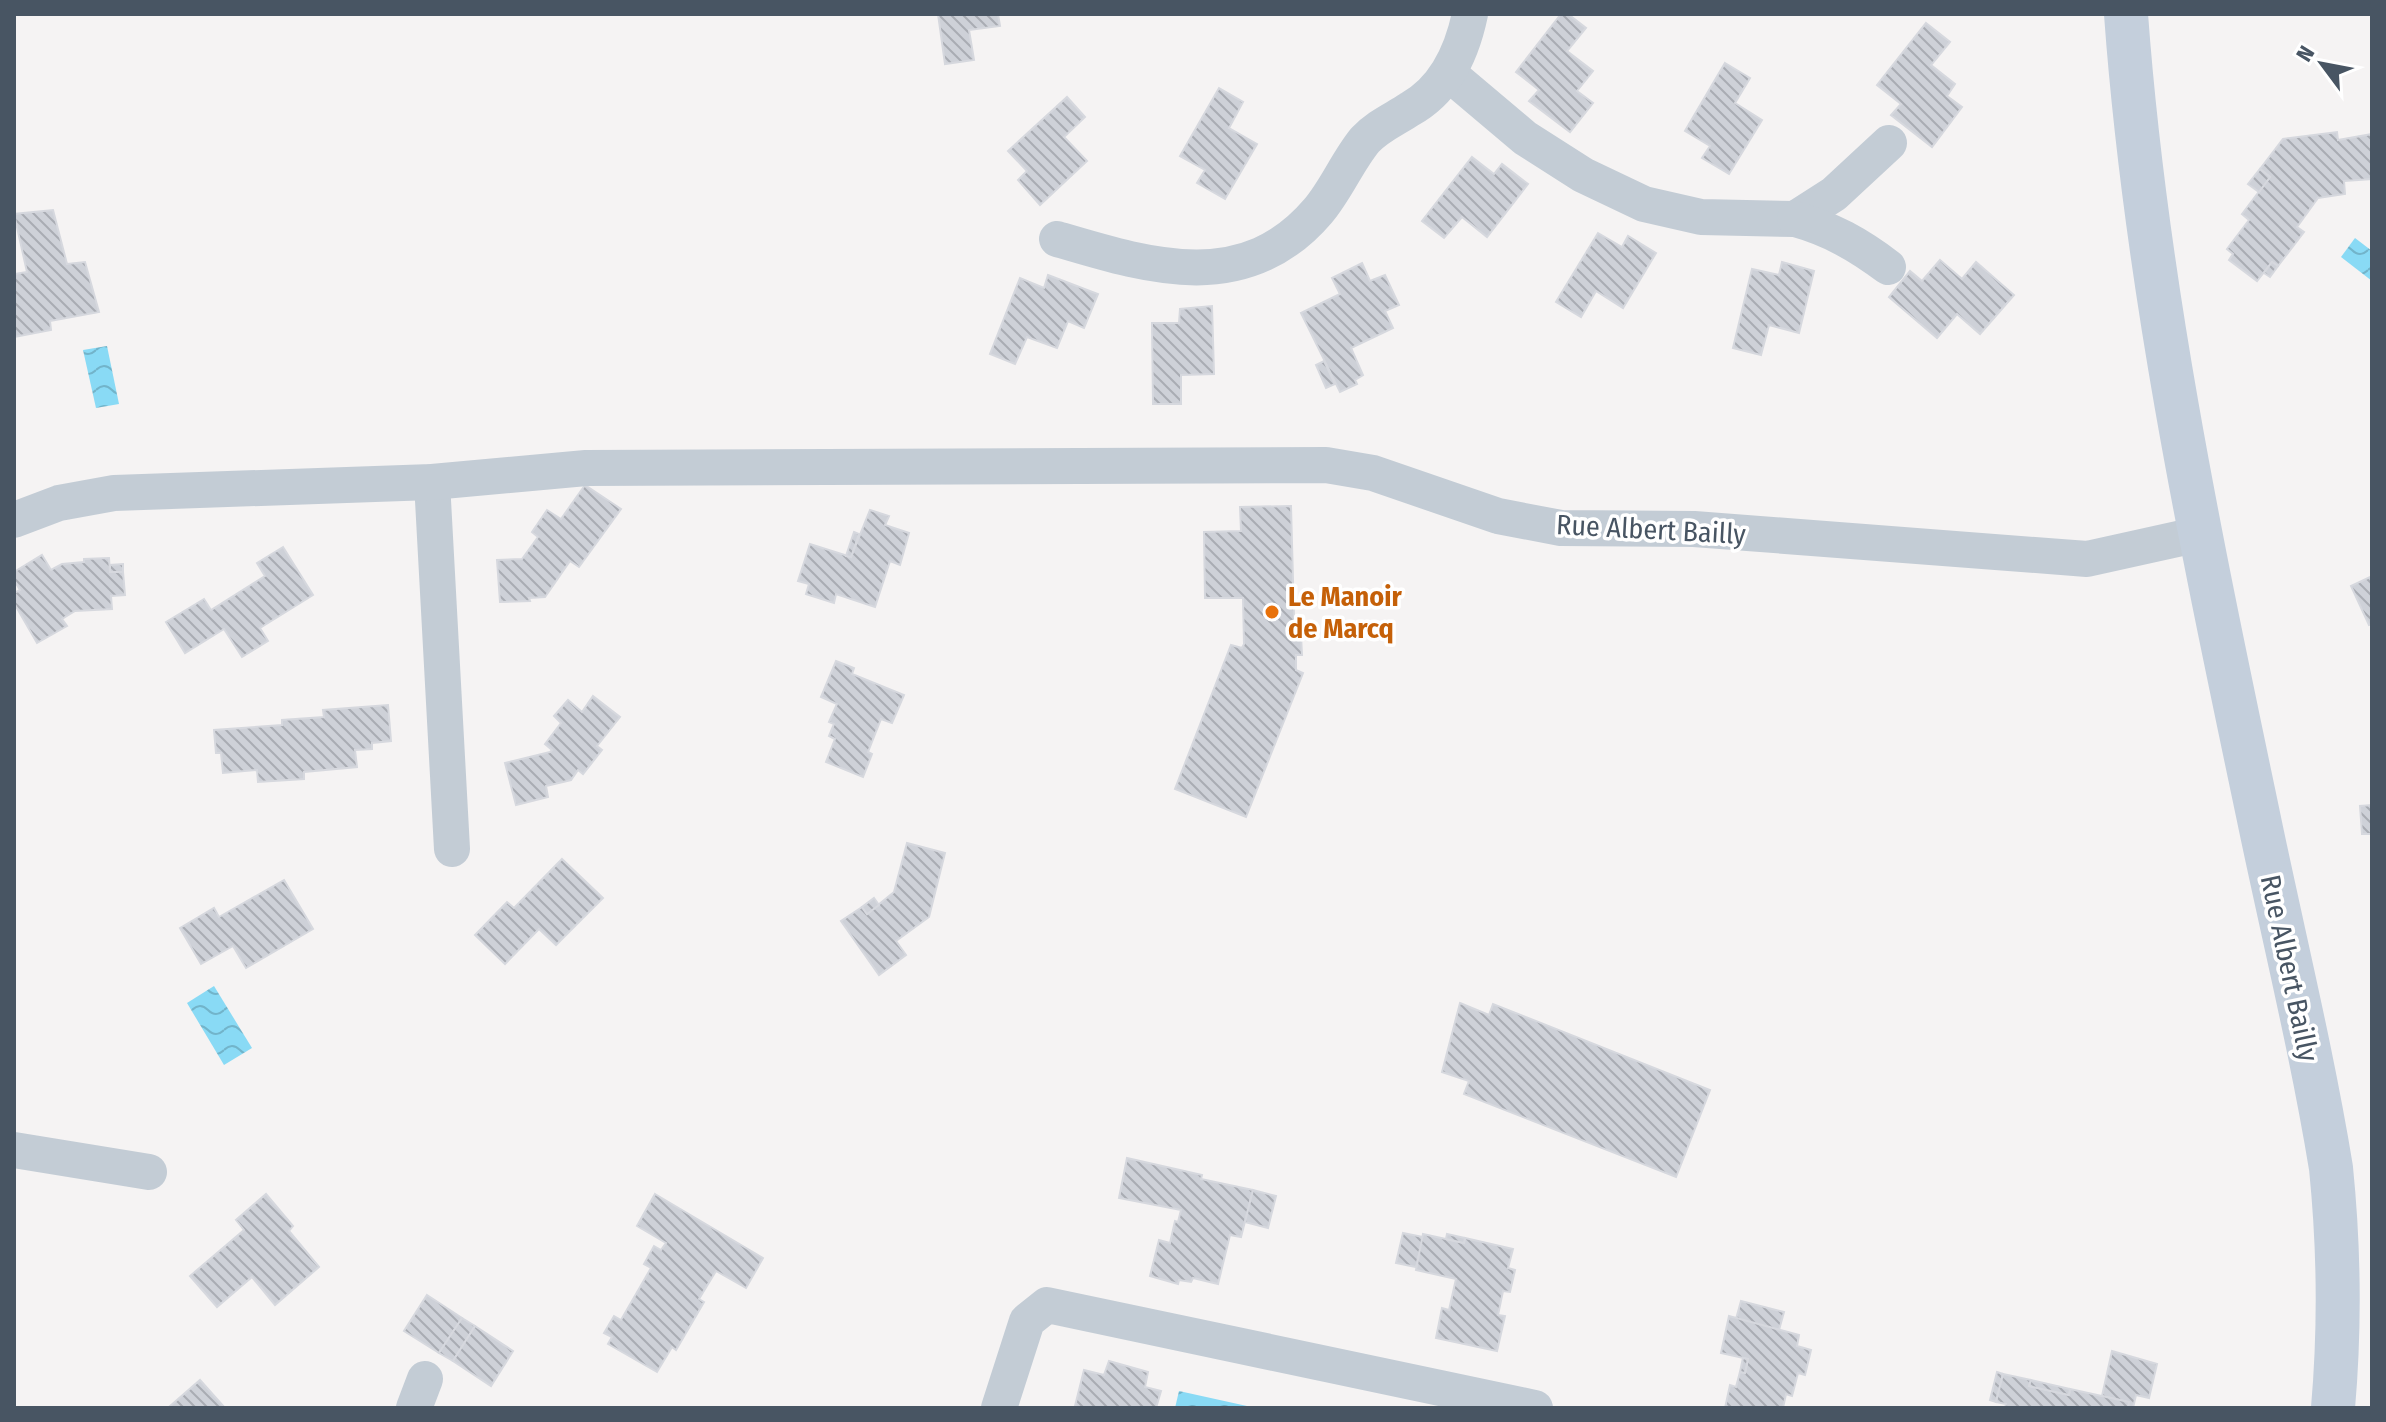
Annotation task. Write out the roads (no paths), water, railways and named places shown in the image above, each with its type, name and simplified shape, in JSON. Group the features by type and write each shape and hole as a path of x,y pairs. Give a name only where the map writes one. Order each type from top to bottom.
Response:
{"main road":[{"name":"Rue Albert Bailly","path":"2126,14 2157,288 2200,534 2331,1168 2338,1317 2333,1408"}],"street":[{"path":"1057,239 1125,259 1178,268 1204,268 1251,258 1297,233 1331,194 1365,141 1393,118 1428,97 1448,73 1465,37 1470,14"},
{"path":"1448,73 1525,138 1583,175 1644,204 1701,217 1795,219 1842,235 1888,267"},
{"path":"1795,219 1834,194 1889,143"},
{"name":"Rue Albert Bailly","path":"14,520 59,503 114,493 432,482 586,468 1326,465 1373,473 1498,516 1561,528 1694,529 2087,559 2200,534"},
{"path":"432,482 452,849"},
{"path":"14,1150 149,1172"},
{"path":"999,1408 1027,1321 1047,1305 1387,1393 1535,1408"}],"water":[{"path":"2355,238 2372,251 2372,281 2341,257"},
{"path":"107,346 119,404 96,408 83,350"},
{"path":"214,986 252,1048 224,1065 187,1003"},
{"path":"1179,1391 1256,1408 1175,1408"}],"place":[{"name":"Le Manoir de Marcq","path":"1272,612"}]}
